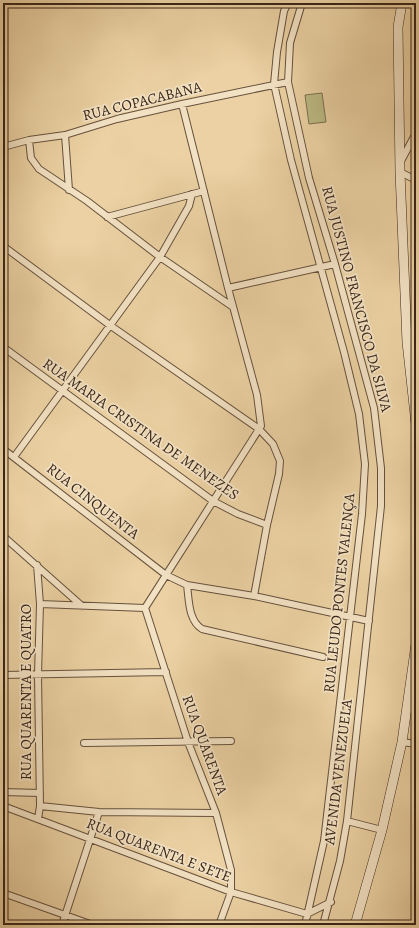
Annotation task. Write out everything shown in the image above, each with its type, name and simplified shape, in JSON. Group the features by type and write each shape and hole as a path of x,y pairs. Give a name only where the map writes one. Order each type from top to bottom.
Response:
{"main road":[{"name":"RUA JUSTINO FRANCISCO DA SILVA","path":"402,3 398,27 400,167 408,342 416,424"},
{"path":"356,925 382,830 402,742 416,644"}],"street":[{"name":"RUA LEUDO PONTES VALENÇA","path":"288,3 284,11 277,52 274,84 290,160 321,267 359,414 365,464 362,514 324,841 305,925"},
{"name":"RUA JUSTINO FRANCISCO DA SILVA","path":"302,3 290,43 288,82 309,178 335,264 374,408 381,468 381,506 369,621"},
{"name":"RUA COPACABANA","path":"3,147 28,140 65,135 182,104 288,82"},
{"path":"40,604 145,608 259,429 261,422 257,395 228,288 182,104"},
{"path":"416,133 400,167 416,180"},
{"path":"65,135 69,190"},
{"path":"28,140 29,151 33,163 69,190 88,201 160,257 233,307"},
{"path":"107,217 204,191"},
{"path":"14,457 160,257 189,206 192,194"},
{"path":"3,246 111,326 259,429 273,444 280,461 279,474 267,525 254,596"},
{"path":"228,288 335,264"},
{"name":"RUA MARIA CRISTINA DE MENEZES","path":"3,347 214,500 238,514 267,525"},
{"name":"RUA CINQUENTA","path":"3,449 166,575 187,585 254,596 369,621"},
{"path":"3,536 82,606"},
{"name":"RUA QUARENTA E QUATRO","path":"37,565 40,604 38,675 40,806 38,819"},
{"path":"187,585 191,614 194,622 202,629 322,657"},
{"name":"RUA QUARENTA","path":"145,608 188,742 216,813 231,870 231,892 219,925"},
{"name":"AVENIDA VENEZUELA","path":"324,925 331,902 347,821 369,621"},
{"path":"3,675 166,672"},
{"path":"84,743 230,741"},
{"path":"402,742 416,744"},
{"path":"3,792 40,793"},
{"name":"RUA QUARENTA E SETE","path":"3,806 231,892 307,914"},
{"path":"40,806 99,812 216,813"},
{"path":"62,925 99,812"},
{"path":"3,816 3,829"},
{"path":"347,821 382,830"},
{"path":"3,893 93,925"},
{"path":"307,914 331,902"}],"shaded area":[{"path":"322,93 326,122 309,124 305,95"}]}
